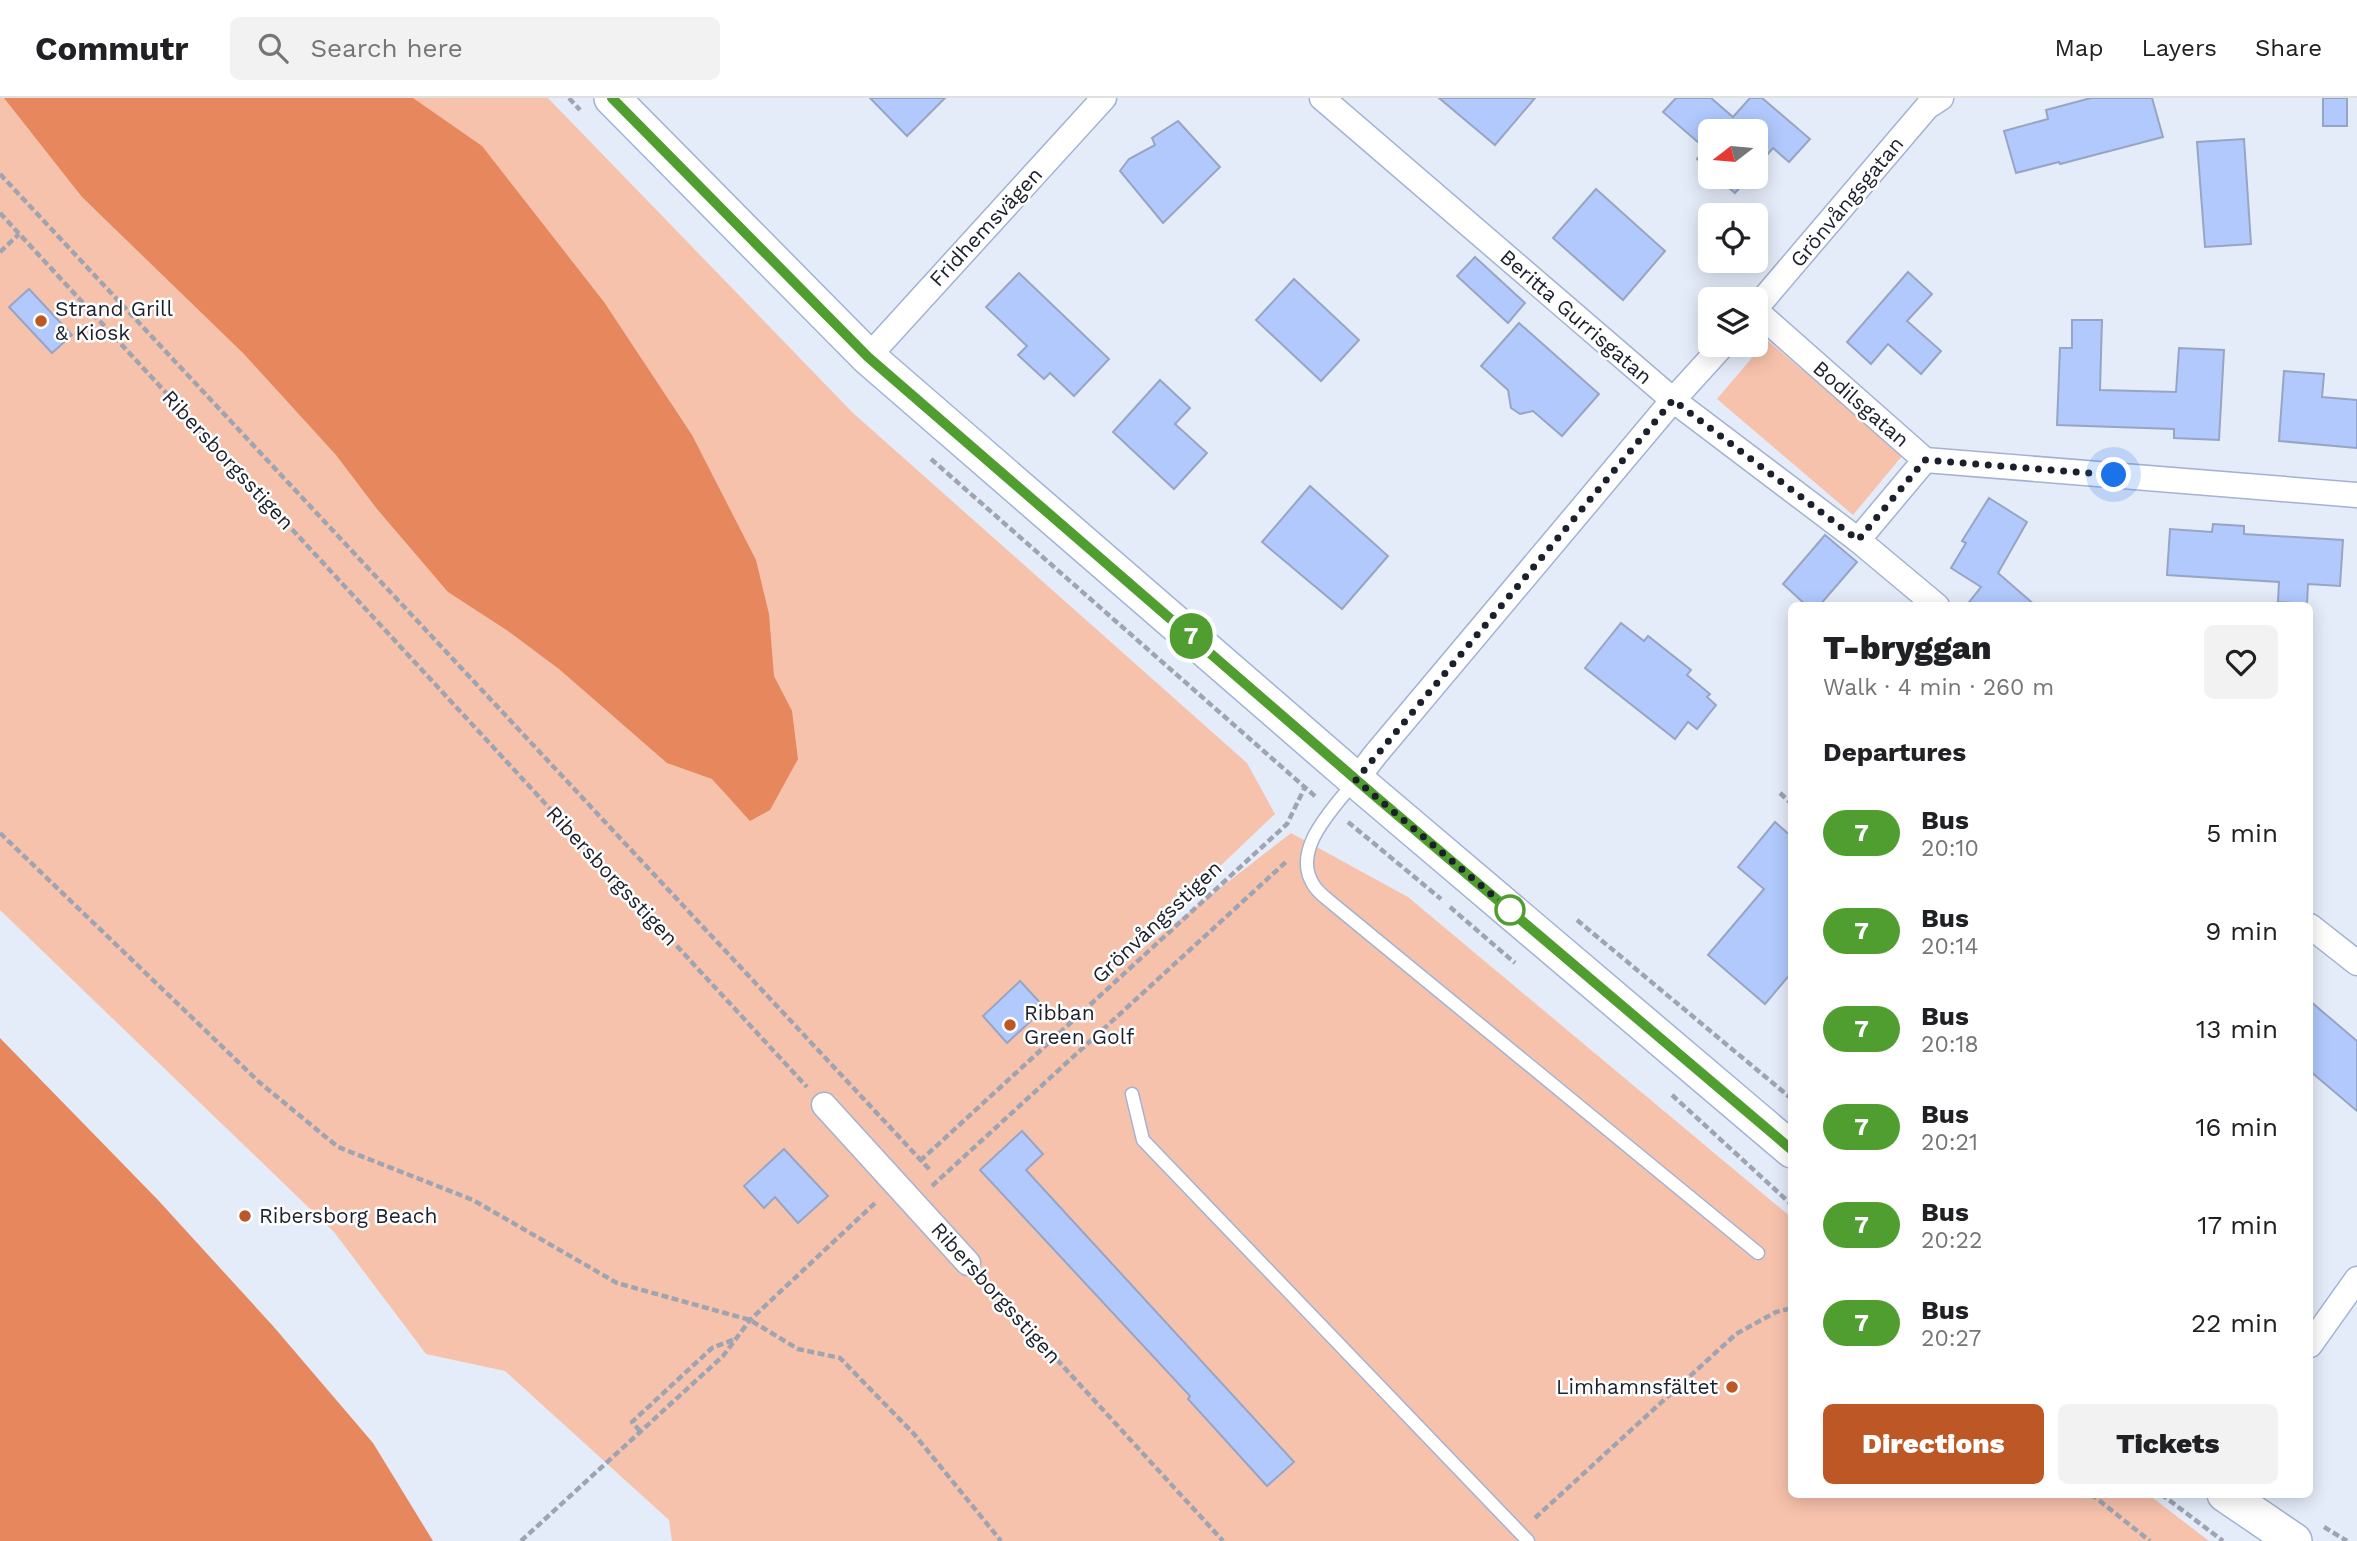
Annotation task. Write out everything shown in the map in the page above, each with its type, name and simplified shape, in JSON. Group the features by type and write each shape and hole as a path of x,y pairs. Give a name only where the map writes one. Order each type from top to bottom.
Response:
{"main road":[{"path":"612,98 868,357 1356,780 1788,1147"},
{"path":"2231,1498 2294,1541"}],"street":[{"name":"Fridhemsvägen","path":"868,357 1104,98"},
{"name":"Beritta Gurrisgatan","path":"1322,98 1673,400 1858,540 1932,602"},
{"name":"Grönvångsgatan","path":"1768,295 1927,107 1941,98"},
{"name":"Bodilsgatan","path":"1768,321 1925,460 2357,495"},
{"path":"1356,780 1673,400 1712,357"},
{"path":"1858,540 1925,460"},
{"path":"2313,928 2357,963"},
{"name":"Ribersborgsstigen","path":"824,1105 968,1263"},
{"path":"2313,1341 2357,1279"}],"lane":[{"path":"1356,780 1318,830 1309,848 1305,864 1313,885 1758,1253"},
{"path":"1132,1094 1143,1140 1524,1536"}],"path":[{"path":"0,174 930,1170"},
{"name":"Ribersborgsstigen","path":"0,214 824,1105"},
{"path":"0,252 19,234"},
{"name":"Grönvångsstigen","path":"521,1541 723,1356 750,1320 1287,824 1304,789"},
{"path":"1780,793 1788,800"},
{"path":"1333,810 1523,969"},
{"path":"0,833 259,1082 338,1147 473,1200 617,1283 750,1320 798,1349 840,1358 914,1434 1001,1541"},
{"name":"Grönvångsstigen","path":"914,1203 1280,865 1309,848"},
{"path":"1670,1094 1788,1201"},
{"name":"Ribersborgsstigen","path":"968,1263 1223,1541"},
{"path":"1524,1536 1735,1334 1788,1308"},
{"path":"640,1431 632,1422 712,1348 735,1339"},
{"path":"2096,1498 2150,1541"},
{"path":"2166,1498 2223,1541"}],"shaded area":[{"path":"0,98 548,98 853,413 1247,763 1275,814 1094,986 1291,833 1408,897 1788,1215 1788,1498 2153,1498 2209,1541 672,1541 669,1520 505,1371 426,1354 334,1232 0,910"},
{"path":"4,98 413,98 482,146 604,302 692,435 756,560 769,614 774,676 792,711 798,759 770,810 750,821 712,779 667,763 559,669 508,631 448,592 377,509 336,455 244,354 82,197"},
{"path":"1768,341 1903,455 1853,515 1717,399 1753,357 1768,357"},
{"path":"0,1038 158,1200 273,1326 373,1443 433,1541 0,1541"}],"building":[{"path":"870,98 945,98 907,136"},
{"path":"1439,98 1535,98 1495,145"},
{"path":"1676,98 1711,98 1733,117 1750,98 1762,98 1810,139 1789,162 1773,148 1768,154 1768,119 1698,119 1698,142 1663,112"},
{"path":"2091,98 2152,98 2163,137 2016,173 2004,131 2048,119 2046,110"},
{"path":"2323,98 2347,98 2347,126 2323,126"},
{"path":"1178,121 1220,167 1163,223 1120,171 1129,159 1155,145 1152,138"},
{"path":"2244,139 2251,244 2205,247 2197,142"},
{"path":"1596,189 1665,251 1623,300 1553,238"},
{"path":"1475,257 1525,303 1508,323 1457,276"},
{"path":"1908,272 1932,294 1907,321 1941,351 1921,374 1888,344 1871,364 1847,342"},
{"path":"1019,273 1109,359 1074,396 1050,373 1044,379 1018,355 1027,346 986,307"},
{"path":"1294,279 1359,340 1321,381 1256,320"},
{"name":"Strand Grill & Kiosk","path":"29,289 72,335 52,353 9,307"},
{"path":"2072,320 2102,320 2100,390 2176,392 2179,348 2224,350 2219,440 2174,438 2174,429 2057,425 2060,348 2072,348"},
{"path":"1519,323 1599,394 1562,436 1533,411 1520,414 1511,408 1508,390 1481,366"},
{"path":"2284,371 2324,374 2322,397 2357,400 2357,448 2279,441"},
{"path":"1160,380 1190,408 1175,424 1207,453 1174,489 1113,432"},
{"path":"1310,486 1388,556 1342,609 1262,542"},
{"path":"1989,498 2027,522 1998,573 2031,602 1969,602 1981,587 1951,568 1966,543 1962,541"},
{"path":"2213,524 2244,526 2244,534 2343,540 2340,586 2308,584 2307,602 2278,602 2279,582 2167,575 2170,529 2212,532"},
{"path":"1825,535 1857,562 1822,602 1803,602 1783,584"},
{"path":"1621,623 1644,641 1648,636 1691,670 1687,675 1710,694 1707,697 1716,705 1697,729 1688,722 1675,739 1585,668"},
{"path":"1775,822 1788,833 1788,977 1765,1004 1708,955 1764,889 1738,867"},
{"path":"1020,981 1045,1008 1007,1043 983,1016"},
{"path":"2313,1004 2357,1041 2357,1111 2313,1074"},
{"path":"1022,1131 1043,1154 1026,1170 1294,1462 1267,1486 1188,1399 1190,1396 980,1170"},
{"path":"784,1149 828,1196 798,1223 775,1197 764,1208 744,1186"}],"bus line":[{"name":"7","path":"612,98 868,357 1375,796 1788,1147"}],"place":[{"name":"Strand Grill & Kiosk","path":"41,321"},
{"name":"Ribban Green Golf","path":"1010,1025"},
{"name":"Ribersborg Beach","path":"245,1216"},
{"name":"Limhamnsfältet","path":"1732,1387"}],"route":[{"path":"1510,910 1356,780 1673,400 1858,540 1925,460 2114,475"}]}
